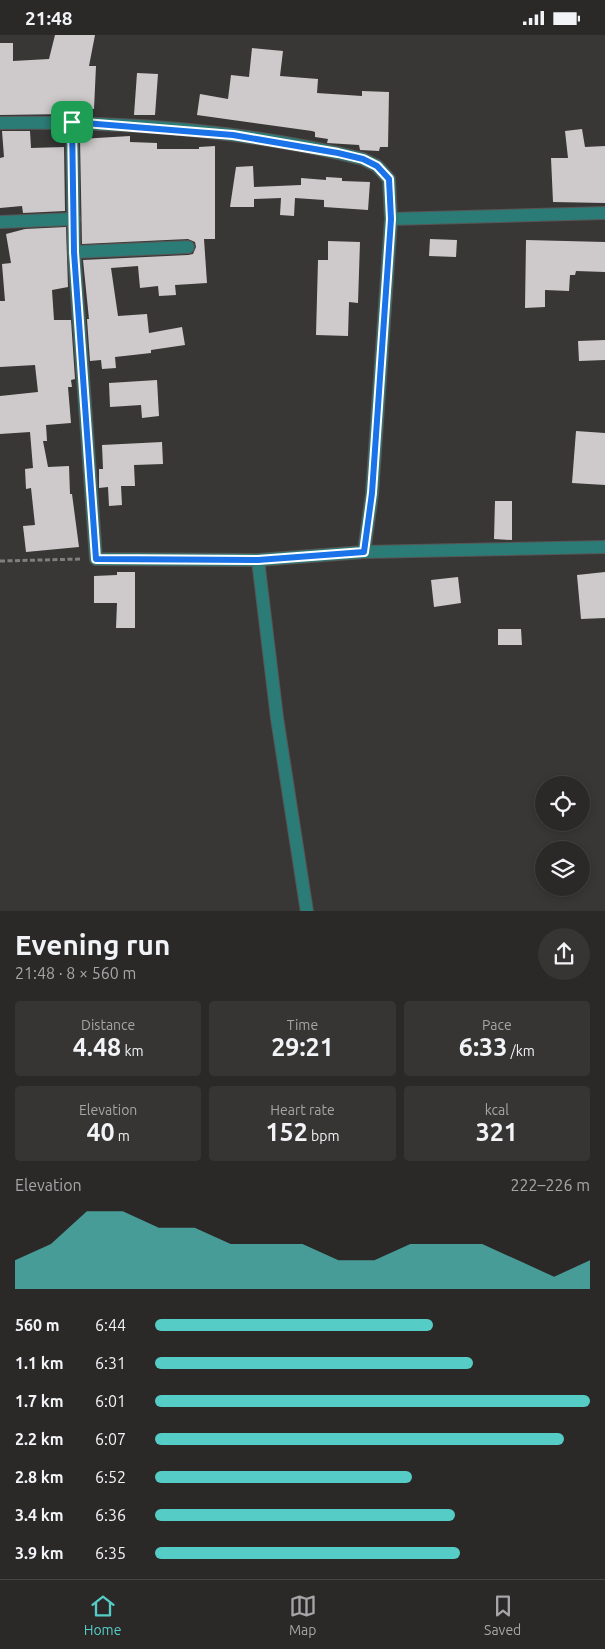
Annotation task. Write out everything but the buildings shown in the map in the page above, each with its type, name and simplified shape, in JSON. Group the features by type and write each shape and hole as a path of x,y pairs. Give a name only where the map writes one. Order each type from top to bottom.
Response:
{"street":[{"path":"72,122 74,252 96,559 258,560 364,552 605,547"},
{"path":"0,123 72,122 233,135 363,159 377,166 389,179 391,219 372,493 364,552"},
{"path":"391,219 605,213"},
{"path":"0,222 74,219"},
{"path":"74,252 188,247"},
{"path":"258,560 277,718 307,911"}],"path":[{"path":"0,561 96,559"}],"route":[{"path":"72,122 233,135 338,153 363,159 377,166 389,179 391,219 372,493 364,552 258,560 96,559 74,252 72,122"}]}
